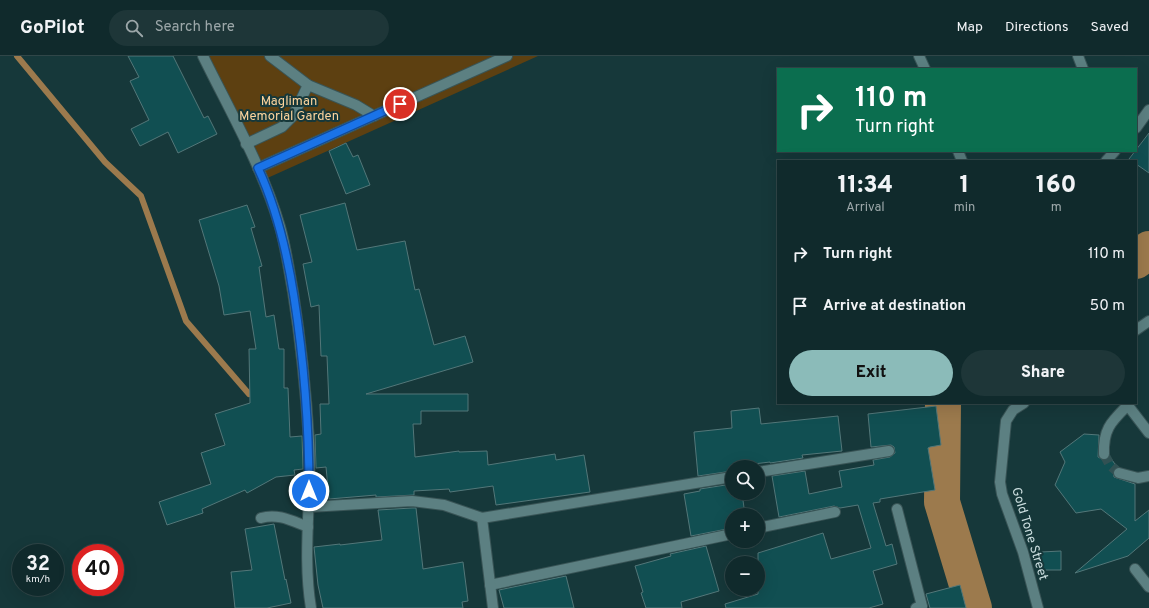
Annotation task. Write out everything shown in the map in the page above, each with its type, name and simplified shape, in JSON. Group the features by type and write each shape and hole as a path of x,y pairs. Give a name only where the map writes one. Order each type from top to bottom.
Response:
{"street":[{"path":"204,56 263,180 280,226 287,257 298,325 305,387 309,444 308,567 311,608"},
{"path":"270,56 308,85 356,105 374,116"},
{"path":"258,168 507,56"},
{"path":"919,56 924,68"},
{"path":"1078,56 1083,68"},
{"path":"246,144 282,127 293,116 308,85"},
{"path":"1137,127 1149,110"},
{"path":"1107,160 1114,152"},
{"path":"1137,329 1149,321"},
{"name":"Gold Tone Street","path":"1022,404 1013,410 1006,421 1000,482 1002,494 1023,552 1038,608"},
{"path":"1104,454 1103,442 1110,422 1127,404 1149,433"},
{"path":"765,471 889,451"},
{"path":"1119,474 1138,478 1149,476"},
{"path":"309,507 412,501 444,505 482,518 725,477"},
{"path":"897,509 922,606 916,608"},
{"path":"765,527 835,512"},
{"path":"261,518 278,516 308,527"},
{"path":"482,518 493,608"},
{"path":"490,585 725,535"},
{"path":"1135,569 1149,587"}],"green space":[{"name":"Magliman Memorial Garden","path":"203,56 538,56 263,180"}],"building":[{"path":"128,56 173,56 204,118 208,116 217,134 178,153 168,132 140,146 131,129 149,120 130,81 139,77"},
{"path":"1149,133 1149,173 1137,165 1137,160 1129,159 1134,152 1137,152 1137,149"},
{"path":"346,143 353,157 358,155 370,185 346,194 329,151"},
{"path":"345,203 357,250 405,241 415,290 419,289 434,345 465,336 473,362 366,394 468,394 468,411 421,411 421,424 413,424 415,457 459,451 487,451 488,465 555,454 556,460 584,455 590,492 496,505 493,486 450,492 449,489 414,491 414,495 376,497 376,495 329,499 326,467 316,468 315,435 321,434 320,404 329,404 327,356 321,356 319,305 311,307 303,264 312,262 300,215"},
{"path":"247,205 255,227 251,228 262,266 259,267 266,317 274,315 279,349 284,349 284,388 288,388 290,437 302,436 303,469 294,470 295,475 276,477 247,493 245,490 202,509 203,513 167,525 159,502 211,484 201,453 225,445 215,414 250,403 249,349 256,349 250,311 224,315 219,286 199,220"},
{"path":"936,406 941,445 928,448 935,490 880,499 880,502 873,503 886,546 892,544 897,564 873,571 883,604 869,608 726,608 725,604 751,596 765,596 765,556 758,556 758,553 823,533 831,559 871,548 858,505 840,508 834,506 779,517 772,476 805,471 809,494 842,487 839,471 874,465 873,460 890,457 895,453 894,447 891,445 871,447 868,414"},
{"path":"759,408 761,424 838,416 842,451 802,455 803,458 770,463 765,463 765,460 725,460 725,472 698,476 694,432 732,428 731,411"},
{"path":"1084,434 1099,435 1098,457 1107,460 1110,457 1117,467 1113,471 1114,477 1135,484 1135,521 1149,510 1149,538 1128,556 1075,573 1127,529 1101,509 1076,513 1055,485 1065,462 1060,452"},
{"path":"725,485 725,500 743,500 744,508 725,508 725,529 691,536 684,494 700,491 700,489"},
{"path":"416,508 423,569 463,562 468,601 462,602 463,608 323,608 318,585 314,547 382,540 378,510"},
{"path":"274,524 291,603 267,608 235,608 231,572 252,570 245,529"},
{"path":"706,546 719,591 681,602 682,608 646,608 635,566 671,556 670,554"},
{"path":"1061,551 1061,570 1041,570 1041,552"},
{"path":"566,576 574,608 504,608 499,590"},
{"path":"960,585 966,608 930,608 926,594"}],"waterway":[{"path":"17,56 105,162 141,196 186,321 249,394"},
{"path":"1137,260 1149,249"},
{"path":"943,404 942,502 974,608"}],"tunnel":[{"path":"1104,454 1110,465 1119,473"}],"route":[{"path":"309,491 309,444 305,387 298,325 286,252 280,226 258,168 400,104"}]}
